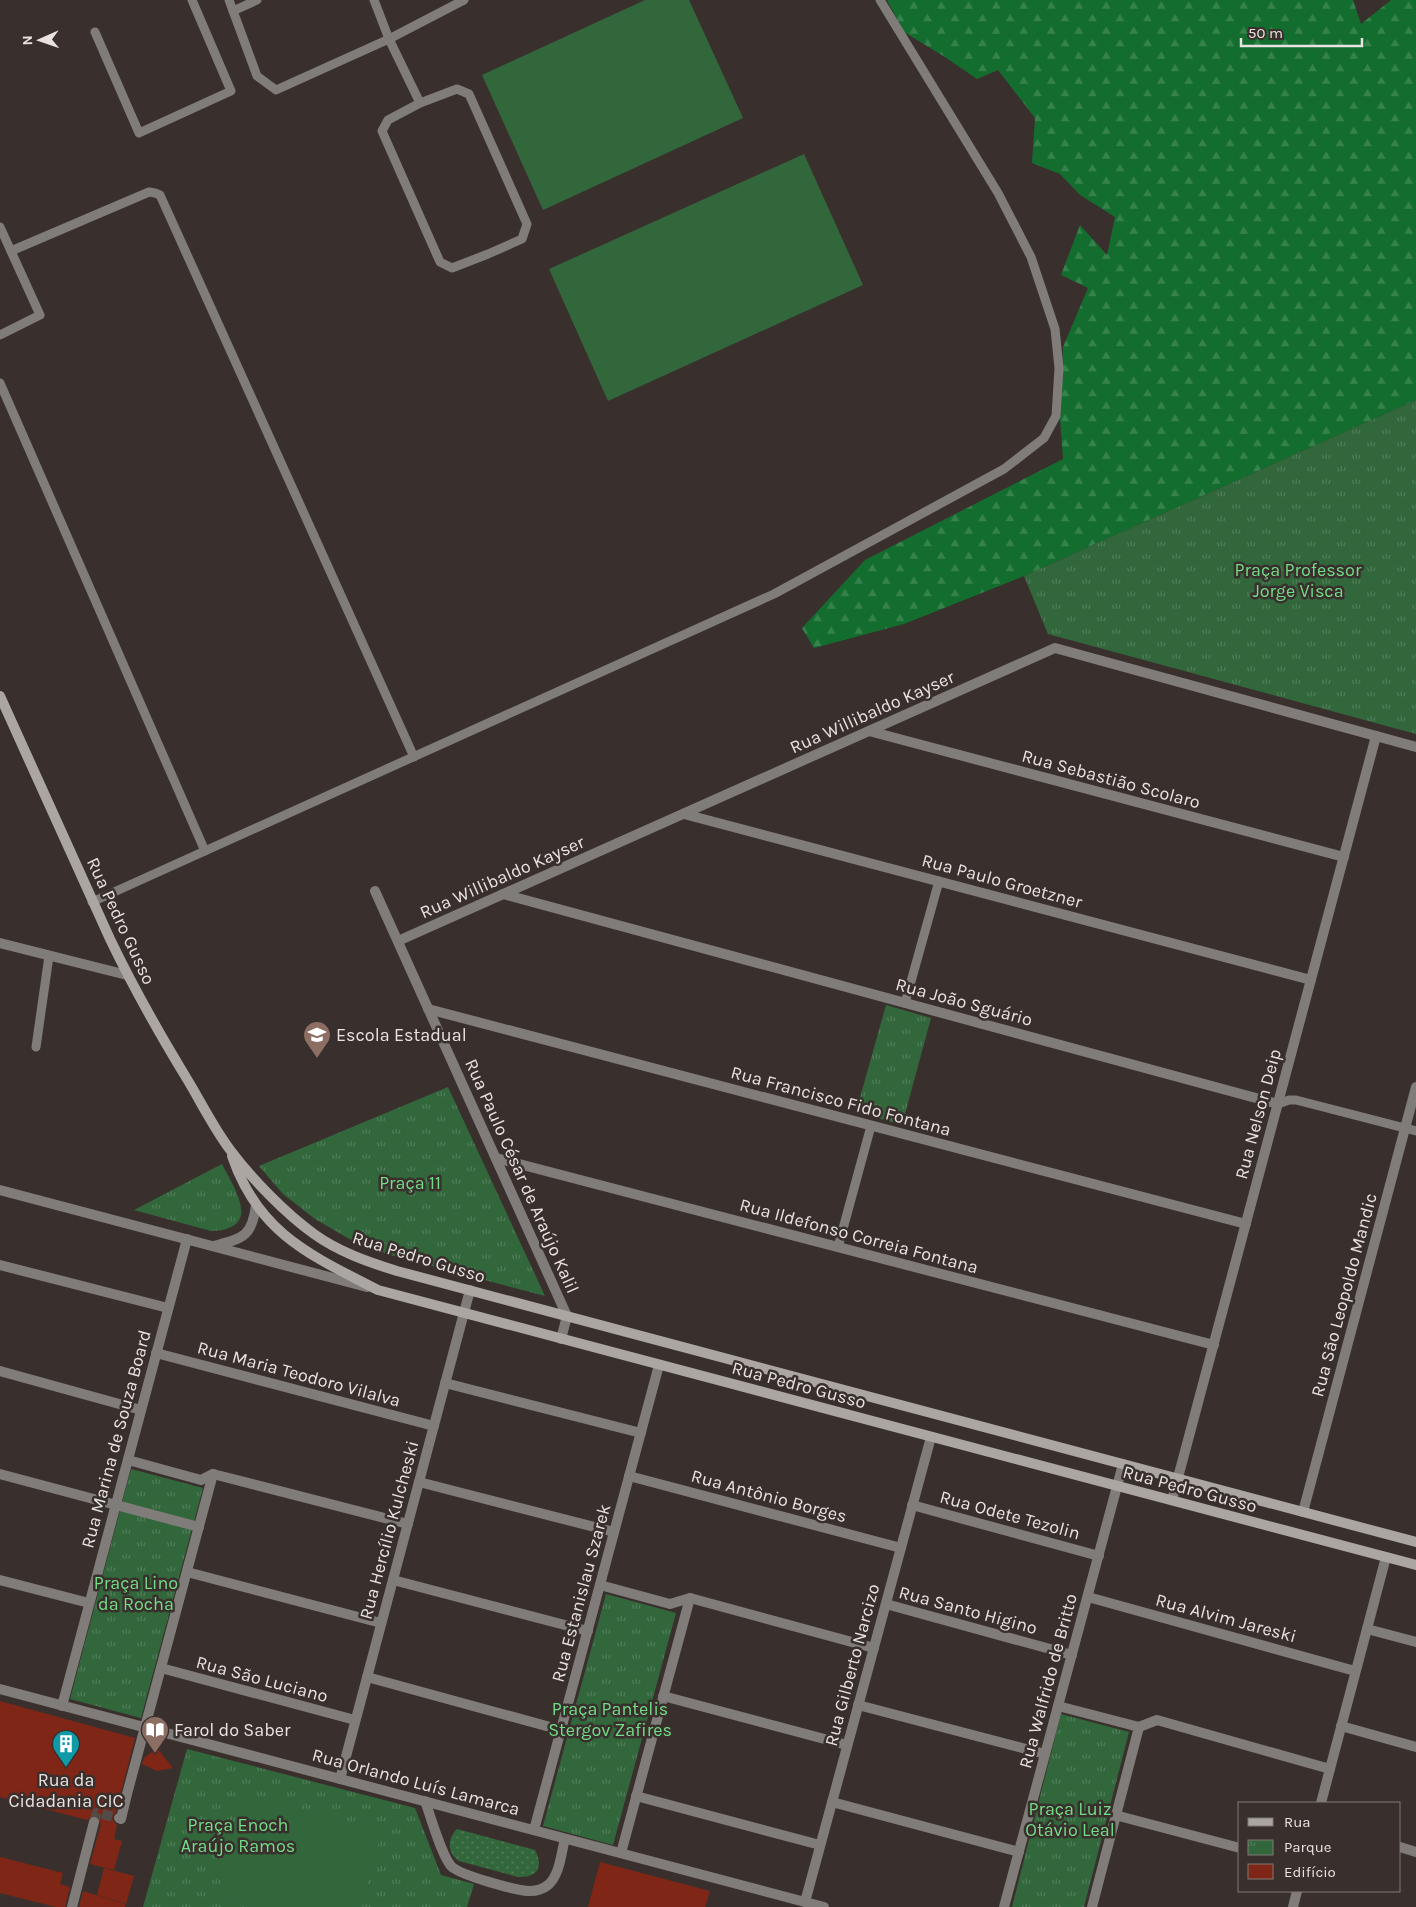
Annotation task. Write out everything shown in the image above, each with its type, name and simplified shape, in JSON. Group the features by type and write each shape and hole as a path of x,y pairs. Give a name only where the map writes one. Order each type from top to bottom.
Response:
{"main road":[{"name":"Rua Pedro Gusso","path":"0,696 127,976 230,1150 241,1181 256,1205 269,1221 300,1247 378,1290 1416,1565"},
{"name":"Rua Pedro Gusso","path":"230,1150 288,1213 315,1235 372,1263 1416,1542"}],"street":[{"name":"Rua Willibaldo Kayser","path":"398,941 1055,648 1416,747"},
{"name":"Rua Sebastião Scolaro","path":"869,731 1344,857"},
{"name":"Rua Nelson Deip","path":"1172,1500 1376,736"},
{"name":"Rua Paulo Groetzner","path":"684,814 1311,980"},
{"name":"Rua Paulo César de Araújo Kalil","path":"375,891 567,1316 562,1339"},
{"name":"Rua João Sguário","path":"503,894 1278,1104"},
{"path":"0,944 127,976"},
{"name":"Rua Francisco Fido Fontana","path":"428,1009 1246,1224"},
{"name":"Rua São Leopoldo Mandic","path":"1303,1512 1416,1087"},
{"name":"Rua Ildefonso Correia Fontana","path":"496,1158 1214,1345"},
{"path":"0,1190 378,1290"},
{"path":"213,1246 242,1237 250,1230 254,1220 256,1205"},
{"name":"Rua Marina de Souza Board","path":"62,1706 187,1240"},
{"path":"0,1265 168,1308"},
{"name":"Rua Hercílio Kulcheski","path":"340,1779 470,1290"},
{"name":"Rua Maria Teodoro Vilalva","path":"156,1353 434,1426"},
{"name":"Rua Estanislau Szarek","path":"534,1830 659,1365"},
{"path":"0,1371 141,1410"},
{"path":"445,1383 641,1433"},
{"name":"Rua Gilberto Narcizo","path":"805,1902 931,1436"},
{"path":"128,1460 201,1480 213,1474 408,1524"},
{"name":"Rua Walfrido de Britto","path":"1004,1907 1123,1464"},
{"path":"0,1474 199,1527"},
{"path":"119,1818 121,1819 213,1474"},
{"name":"Rua Antônio Borges","path":"629,1476 901,1548"},
{"path":"419,1482 614,1532"},
{"name":"Rua Odete Tezolin","path":"912,1505 1099,1556"},
{"path":"1321,1802 1386,1557"},
{"path":"187,1572 381,1623"},
{"path":"0,1580 89,1603"},
{"path":"393,1580 588,1631"},
{"path":"600,1585 670,1604 690,1598 874,1648"},
{"name":"Rua Alvim Jareski","path":"1088,1597 1355,1671"},
{"path":"621,1853 690,1598"},
{"name":"Rua Santo Higino","path":"886,1604 1072,1655"},
{"path":"1367,1629 1416,1642"},
{"name":"Rua São Luciano","path":"161,1668 355,1720"},
{"path":"367,1676 561,1730"},
{"name":"Rua Orlando Luís Lamarca","path":"0,1689 824,1907"},
{"path":"663,1696 847,1745"},
{"path":"858,1705 1045,1754"},
{"path":"1058,1706 1138,1727 1157,1720 1330,1769"},
{"path":"1341,1726 1416,1747"},
{"path":"1092,1907 1138,1727"},
{"path":"636,1796 820,1845"},
{"path":"425,1802 446,1859 454,1869 520,1890 542,1889 550,1884 555,1875 565,1839"},
{"path":"832,1802 1019,1852"},
{"path":"1116,1816 1238,1847"},
{"path":"72,1907 94,1822"},
{"path":"1401,1847 1416,1852"},
{"path":"1293,1907 1297,1892"}],"lane":[{"path":"95,32 140,133 231,90 192,0"},
{"path":"229,0 257,76 276,90 389,39 464,0"},
{"path":"233,11 257,0"},
{"path":"374,0 389,39 420,103"},
{"path":"92,902 774,594 1004,469 1044,438 1056,416 1059,368 1055,329 1031,256 998,193 880,0"},
{"path":"457,89 469,94 527,224 522,239 452,268 440,262 382,131 388,120 420,103 457,89"},
{"path":"11,251 149,192 160,196 414,757"},
{"path":"0,227 40,315 0,335"},
{"path":"0,383 205,851"},
{"path":"905,1003 939,881"},
{"path":"36,1047 49,956"},
{"name":"Rua João Sguário","path":"1278,1104 1289,1100 1296,1100 1416,1131"},
{"path":"838,1247 872,1126"}],"green space":[{"path":"645,0 689,0 743,118 543,210 482,75"},
{"path":"887,0 1353,0 1361,24 1391,0 1416,0 1416,400 1024,576 904,624 814,648 802,628 865,560 1063,459 1060,418 1063,347 1088,288 1061,275 1080,225 1107,255 1115,217 1080,195 1060,174 1032,163 1035,118 998,70 977,79 904,32"},
{"path":"804,154 863,285 608,401 549,269"},
{"name":"Praça Professor Jorge Visca","path":"1416,400 1416,734 1048,634 1024,576"},
{"path":"886,1005 931,1018 902,1125 856,1112"},
{"name":"Praça 11","path":"448,1087 545,1296 387,1254 353,1241 315,1219 283,1194 259,1166"},
{"path":"222,1164 241,1206 241,1216 236,1223 227,1229 211,1231 134,1210"},
{"name":"Praça Lino da Rocha","path":"131,1469 203,1488 141,1718 70,1699"},
{"name":"Praça Pantelis Stergov Zafires","path":"606,1594 676,1613 613,1845 543,1826"},
{"name":"Praça Luiz Otávio Leal","path":"1061,1714 1129,1732 1084,1907 1012,1907"},
{"name":"Praça Enoch Araújo Ramos","path":"187,1749 415,1808 441,1875 474,1884 467,1907 143,1907"},
{"path":"244,1795 381,1832 361,1907 246,1907 216,1899"},
{"path":"457,1829 535,1850 539,1866 530,1876 518,1877 459,1861 450,1850 451,1837"}],"building":[{"name":"Rua da Cidadania CIC","path":"0,1701 135,1738 116,1812 112,1818 117,1825 114,1839 122,1841 114,1870 90,1864 101,1824 98,1817 92,1816 87,1820 0,1797"},
{"name":"Farol do Saber","path":"157,1748 173,1768 157,1771 142,1764 144,1758"},
{"path":"0,1857 63,1873 60,1884 70,1887 65,1907 56,1907 0,1893"},
{"path":"600,1862 710,1891 705,1907 588,1907"},
{"path":"104,1868 134,1876 126,1904 97,1895"},
{"path":"83,1891 125,1904 125,1907 79,1907"}],"tunnel":[{"path":"94,1822 97,1813 119,1818"}],"place":[{"name":"Escola Estadual","path":"317,1059"},
{"name":"Farol do Saber","path":"155,1754"},
{"name":"Rua da Cidadania CIC","path":"66,1768"}]}
